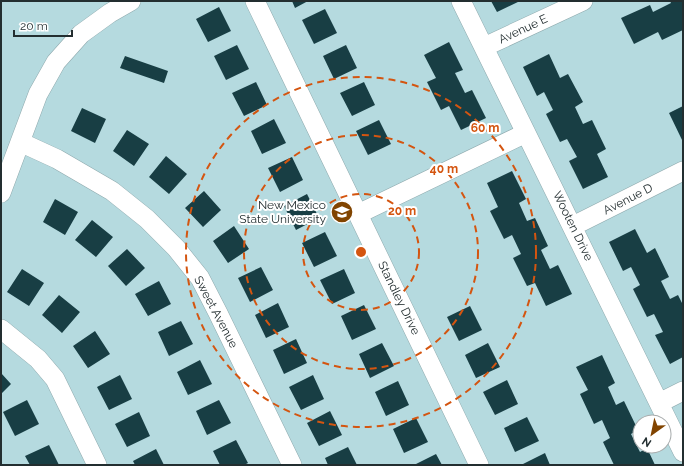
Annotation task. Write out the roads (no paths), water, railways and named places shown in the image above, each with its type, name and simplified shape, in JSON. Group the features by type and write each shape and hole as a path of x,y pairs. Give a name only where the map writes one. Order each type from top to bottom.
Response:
{"street":[{"path":"1,193 38,94 56,62 81,34 110,13 131,1"},
{"name":"Standley Drive","path":"255,1 479,465"},
{"name":"Wooten Drive","path":"461,1 683,452"},
{"name":"Avenue E","path":"484,47 583,1"},
{"path":"358,214 526,133"},
{"name":"Sweet Avenue","path":"20,142 57,159 112,190 147,219 176,248 200,278 292,465"},
{"name":"Avenue D","path":"573,226 683,171"},
{"path":"1,329 38,359 55,379 97,465"},
{"path":"659,403 683,391"}],"place":[{"name":"New Mexico State University","path":"342,212"}]}
